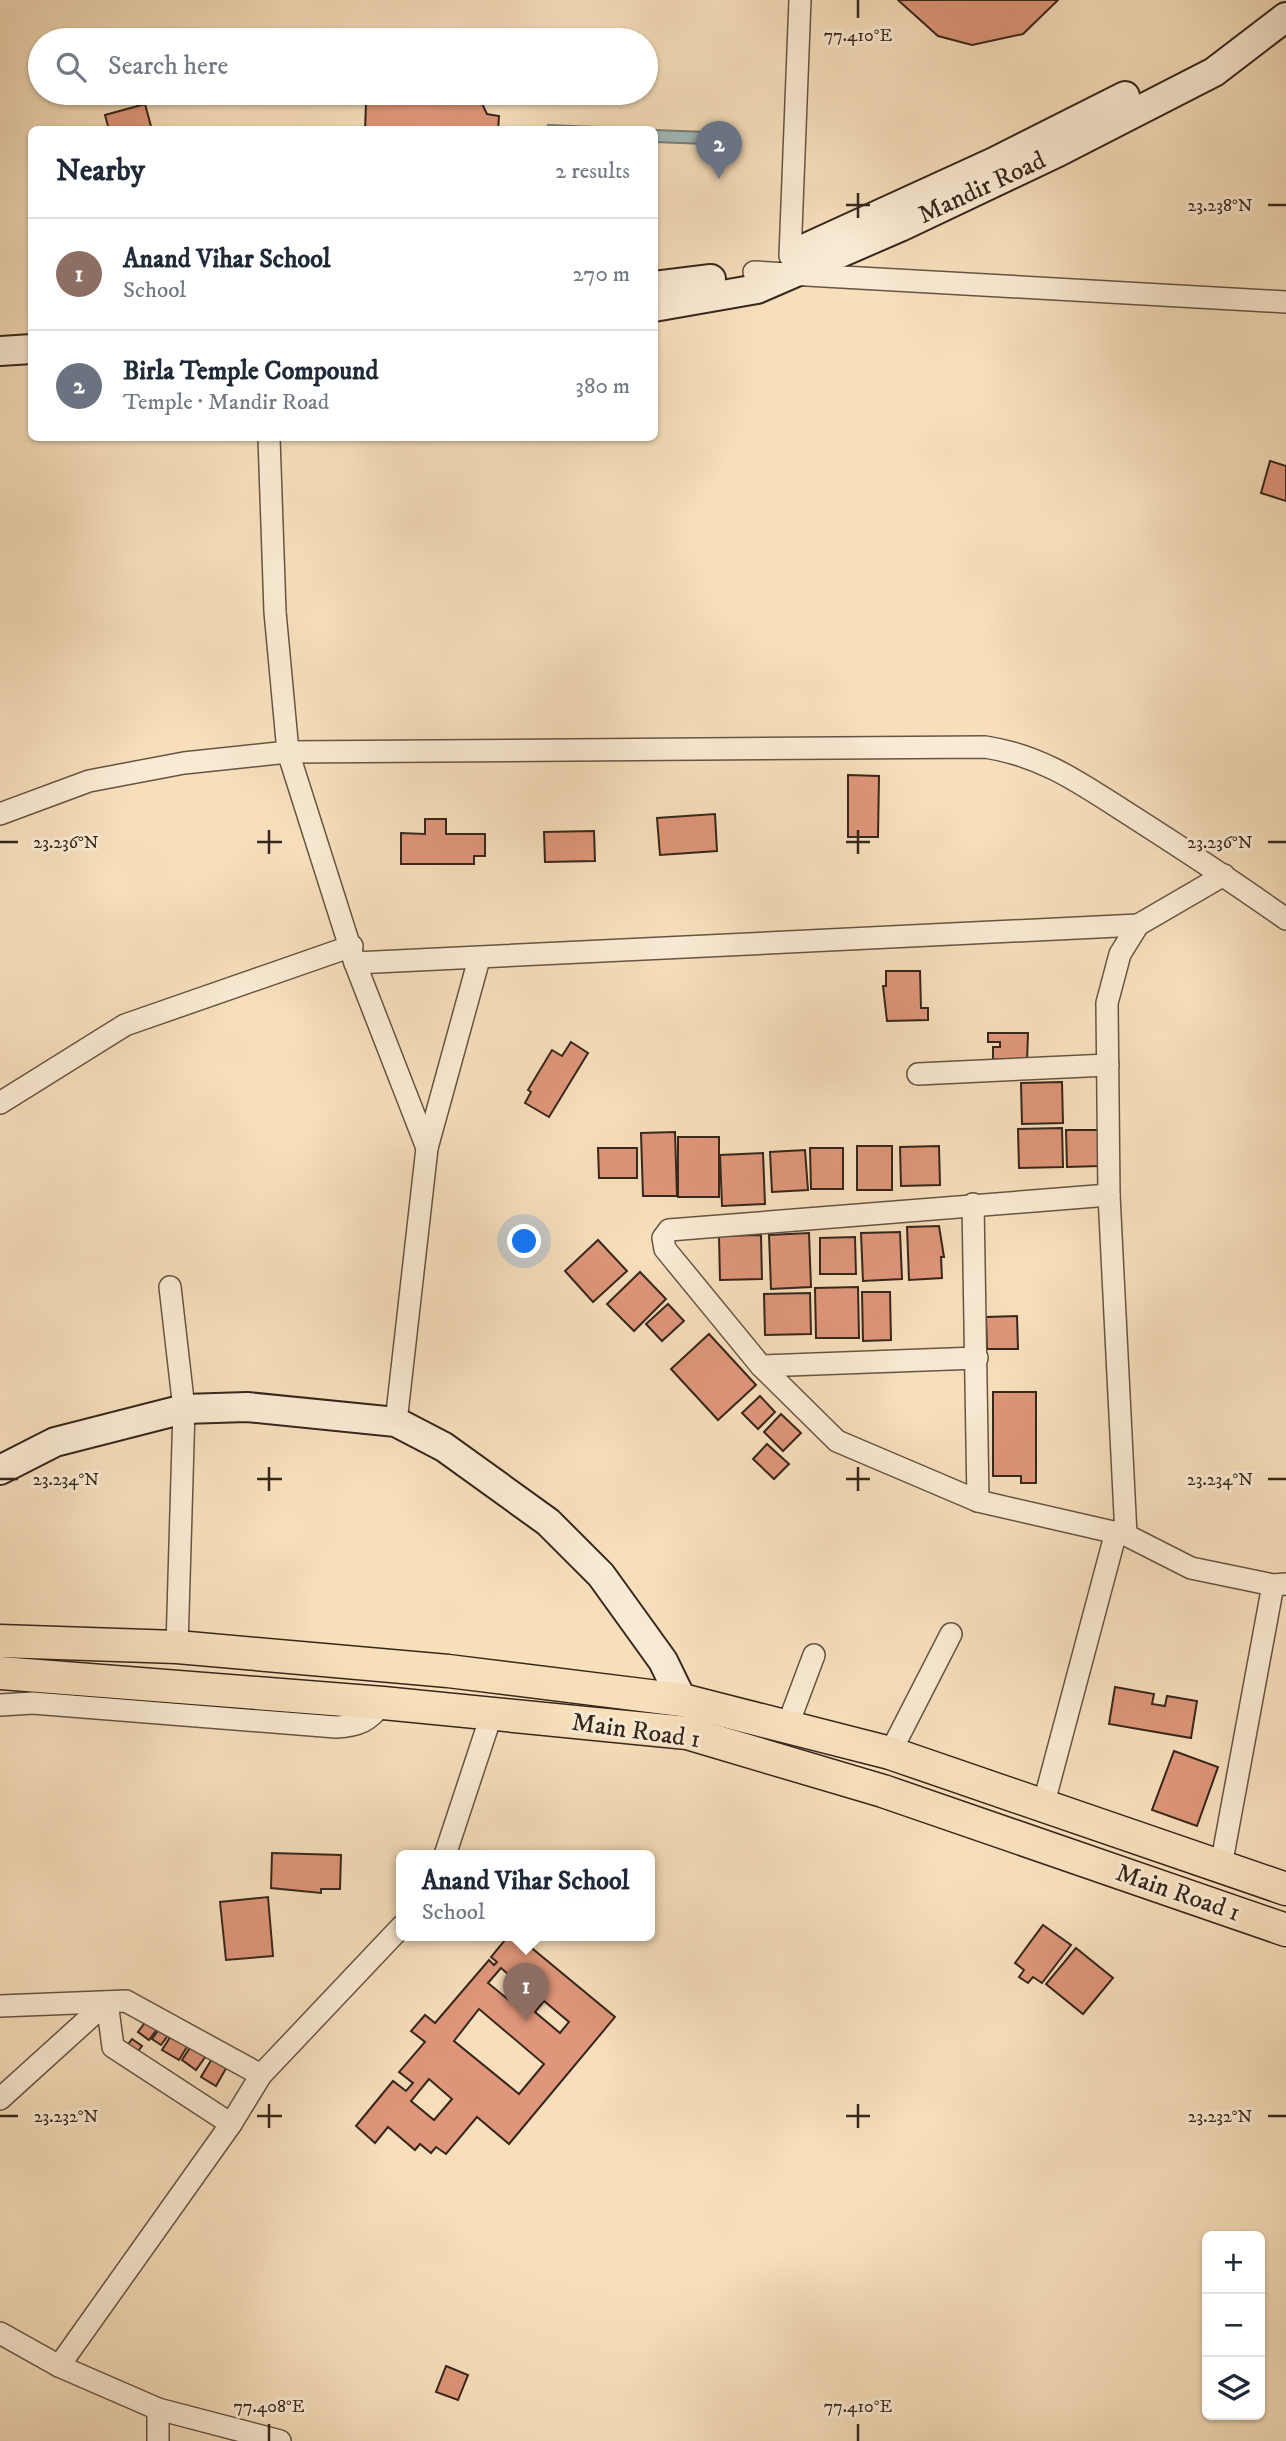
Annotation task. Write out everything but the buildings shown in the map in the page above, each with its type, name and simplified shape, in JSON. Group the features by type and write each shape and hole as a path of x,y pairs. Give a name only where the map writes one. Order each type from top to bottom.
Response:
{"main road":[{"name":"Main Road 1","path":"0,1641 177,1647 448,1671 682,1700 890,1754 1286,1889"},
{"name":"Main Road 1","path":"0,1673 383,1703 687,1733 883,1791 1286,1930"}],"street":[{"path":"800,0 790,265 1286,302"},
{"name":"Mandir Road","path":"658,306 745,293 790,265 1200,58 1281,0"},
{"name":"Mandir Road","path":"658,285 790,265 1058,152 1214,72 1286,17"},
{"path":"0,332 28,333"},
{"path":"0,351 28,349"},
{"path":"269,441 275,612 288,752 354,955 427,1148"},
{"path":"0,814 89,781 184,763 288,752 985,747 1016,752 1049,764 1224,875 1286,919"},
{"path":"0,1103 125,1025 354,955 479,959 1138,925 1224,875"},
{"path":"1044,1806 1121,1534 1109,1195 1107,1003 1120,954 1138,925"},
{"path":"396,1422 427,1148 479,959"},
{"path":"918,1074 1108,1065"},
{"path":"1109,1195 669,1230 663,1238 665,1250 761,1366 837,1441 978,1501 1121,1534 1191,1569 1279,1585 1221,1867"},
{"path":"973,1204 978,1501"},
{"path":"170,1287 184,1409 177,1647"},
{"path":"761,1366 977,1358"},
{"path":"0,1470 55,1442 184,1409 247,1407 396,1422 444,1447 548,1522 601,1575 663,1661 682,1700"},
{"path":"890,1754 951,1634"},
{"path":"787,1727 814,1655"},
{"path":"0,1705 33,1703 335,1727 358,1726 373,1716 383,1703"},
{"path":"447,1850 492,1713"},
{"path":"59,2366 231,2124 261,2075 396,1932"},
{"path":"0,2006 126,2001 261,2075"},
{"path":"0,2099 107,2003"},
{"path":"107,2003 113,2047 231,2124"},
{"path":"0,2333 59,2366 158,2409 280,2441"},
{"path":"158,2409 158,2441"}],"water":[{"path":"658,130 732,133 732,145 658,142"}],"place":[{"name":"Birla Temple Compound","path":"719,179"},
{"name":"Anand Vihar School","path":"526,2021"}]}
